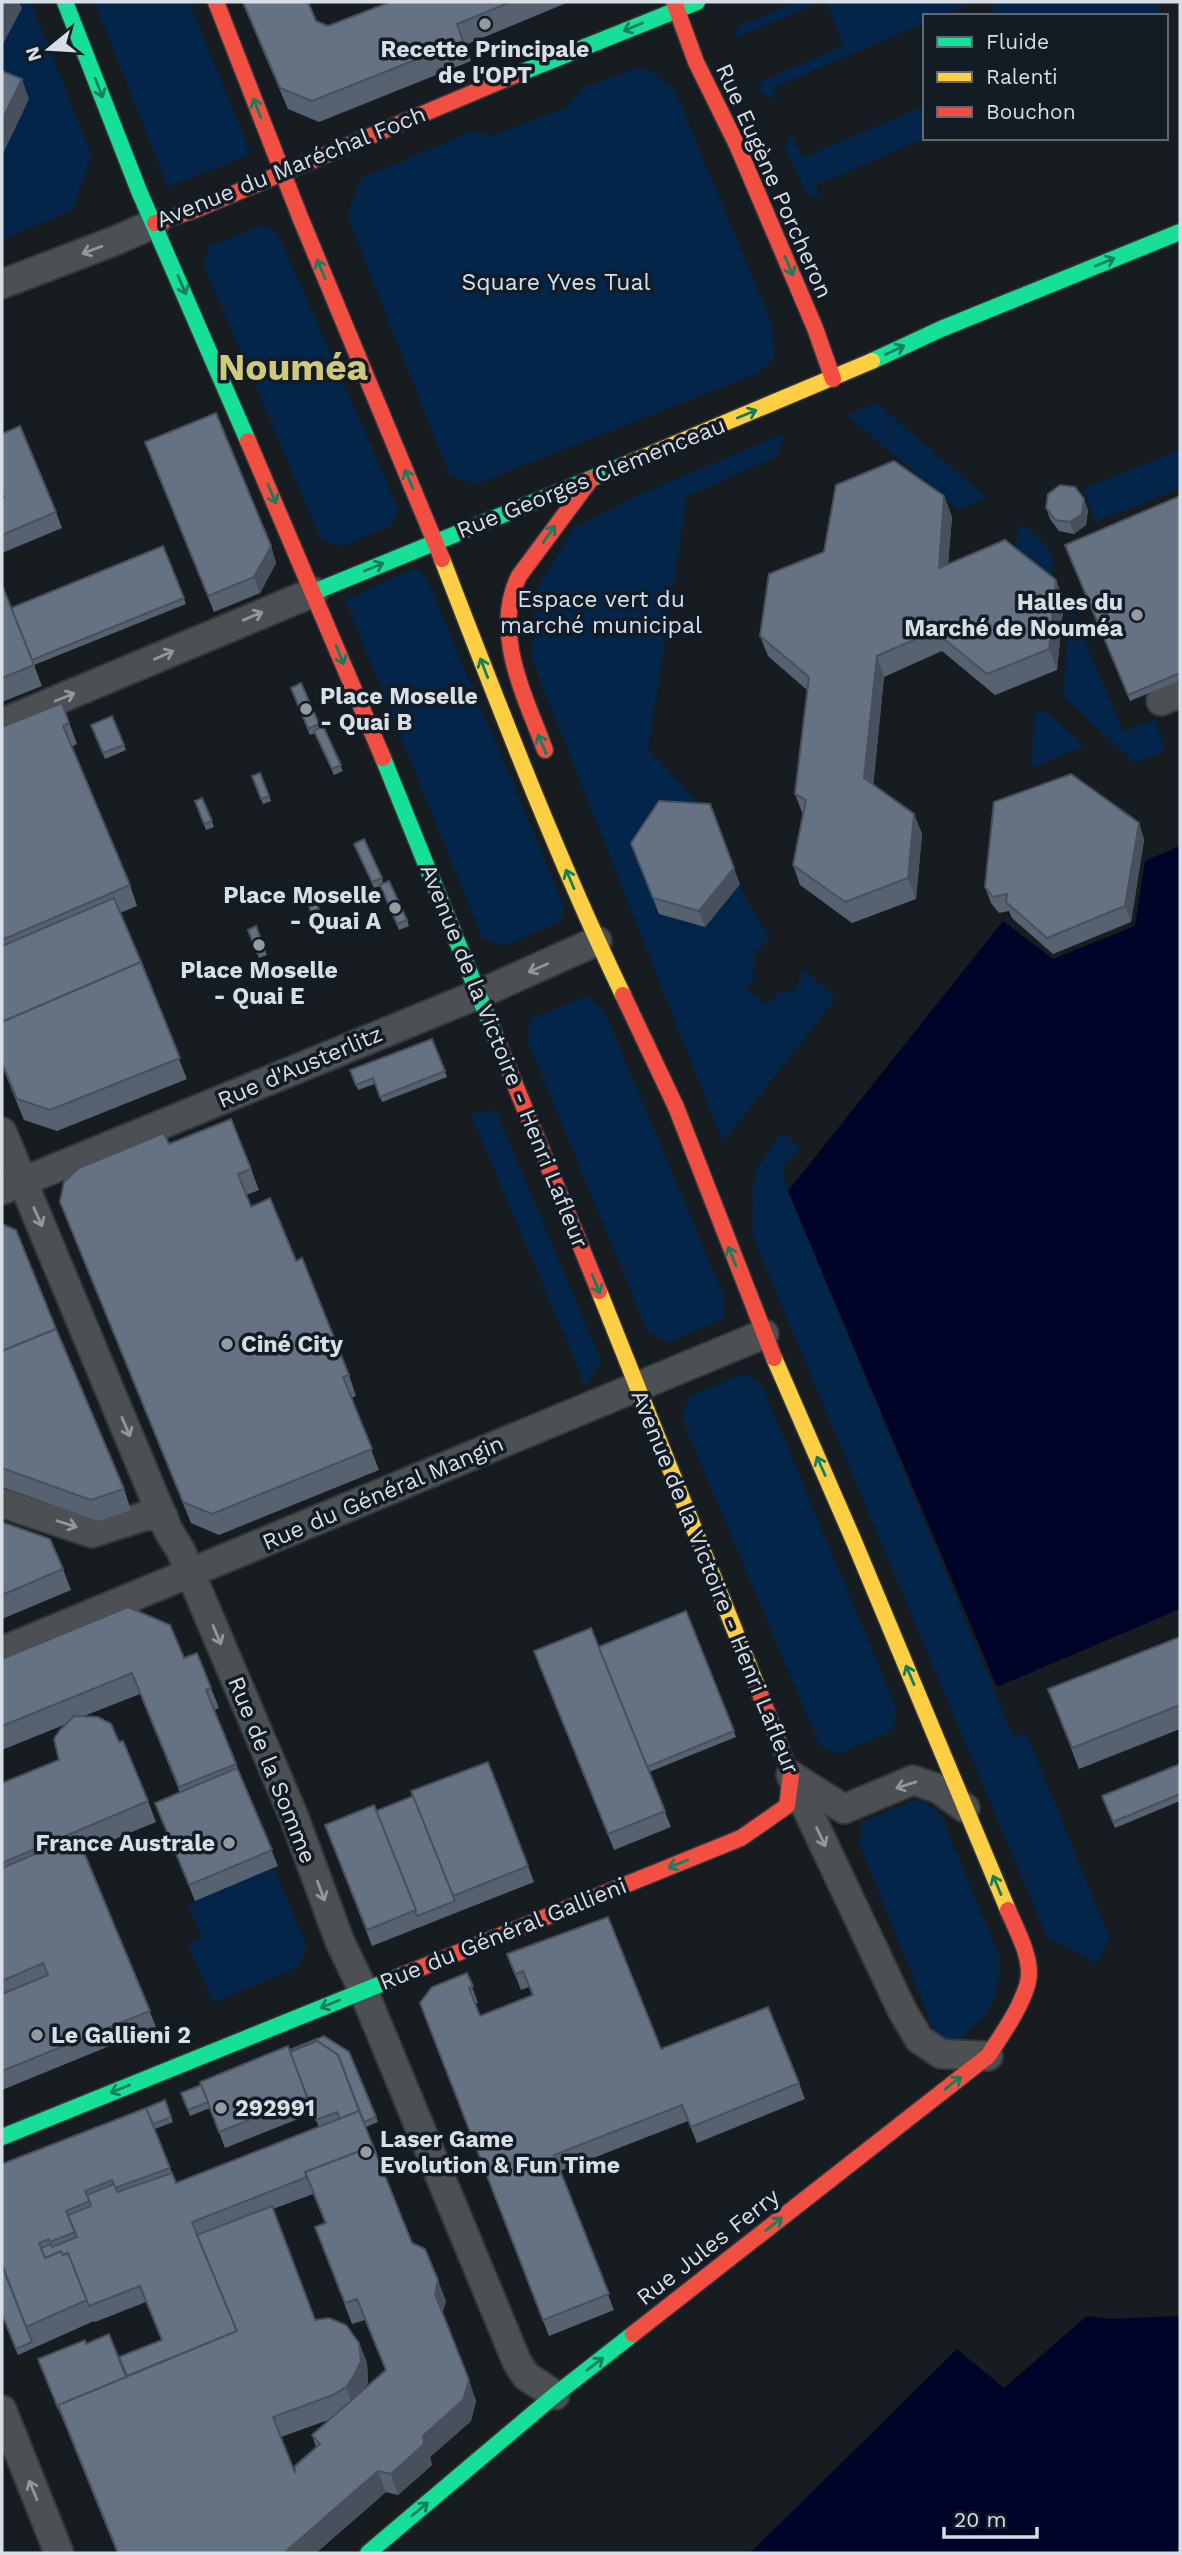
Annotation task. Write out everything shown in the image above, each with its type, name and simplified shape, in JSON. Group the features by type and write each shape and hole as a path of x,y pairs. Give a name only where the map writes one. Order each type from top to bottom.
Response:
{"main road":[{"name":"Avenue de la Victoire - Henri Lafleur","path":"65,2 139,191 314,592 479,994 791,1775"},
{"path":"216,2 435,542 523,768 597,942 676,1107"},
{"name":"Avenue du Maréchal Foch","path":"155,223 195,210 675,5 697,2"},
{"name":"Rue Eugène Porcheron","path":"675,5 696,62 747,168 834,379"},
{"name":"Rue Georges Clemenceau","path":"314,592 834,379 941,329 1180,232"},
{"path":"553,771 533,723 512,659 508,626 510,594 519,576 592,478"},
{"path":"634,981 676,1107 764,1334 965,1808"},
{"name":"Rue du Général Gallieni","path":"2,2137 741,1838 787,1806 791,1775"},
{"name":"Rue Jules Ferry","path":"368,2553 555,2395 988,2056 1016,2012 1028,1974 1024,1948 965,1808"}],"street":[{"name":"Avenue du Maréchal Foch","path":"2,285 155,223"},
{"name":"Rue Georges Clemenceau","path":"2,723 314,592"},
{"name":"Rue d'Austerlitz","path":"12,1186 479,994 597,942"},
{"name":"Rue de la Somme","path":"2,1132 12,1186 190,1573 294,1817 340,1942 363,1990 517,2362 526,2376 555,2395"},
{"name":"Rue du Général Mangin","path":"2,1651 764,1334"},
{"path":"2,1503 92,1533 145,1516 163,1516"},
{"path":"791,1775 844,1809 913,1780 939,1789 965,1808"},
{"name":"Avenue de la Victoire - Henri Lafleur","path":"791,1775 902,2010 919,2039 942,2054 988,2056"},
{"path":"2,2410 59,2553"}],"green space":[{"path":"2,2 31,2 91,155 73,209 2,240"},
{"path":"95,2 189,2 251,154 168,187"},
{"path":"797,2 822,2 735,38 738,26"},
{"path":"827,2 973,2 945,14 923,14 923,24 773,88 777,99 763,95 758,83 843,46"},
{"path":"990,2 1156,2 1160,14 995,14"},
{"name":"Square Yves Tual","path":"637,68 653,72 674,89 772,324 774,359 756,374 476,484 450,476 348,218 362,178 475,130 491,136 567,107 582,88"},
{"path":"923,107 923,139 816,185 820,198 806,193 785,147 793,136 802,158"},
{"path":"265,225 279,236 399,510 390,526 342,547 321,539 204,266 210,246"},
{"path":"876,403 987,497 959,510 847,415"},
{"name":"Espace vert du marché municipal","path":"785,433 776,457 687,496 648,750 716,820 746,900 770,939 754,953 753,980 745,989 767,1005 777,994 796,990 803,969 836,998 723,1142 531,657 535,592 573,529 643,493"},
{"path":"1180,450 1180,488 1096,522 1083,489"},
{"path":"1020,523 1042,541 1051,554 1053,571 1050,582 1021,558 1016,545"},
{"path":"416,568 427,579 563,903 561,921 506,946 483,939 345,600"},
{"path":"1070,605 1123,732 1155,720 1165,751 1135,763 1063,696"},
{"path":"1045,710 1084,746 1031,768 1035,713"},
{"path":"587,996 604,1010 724,1297 723,1319 667,1343 647,1330 527,1039 531,1018"},
{"path":"496,1110 601,1361 588,1383 582,1383 581,1374 471,1115"},
{"path":"782,1133 801,1148 782,1168 788,1191 1013,1736 1026,1733 1110,1938 1097,1964 1047,1937 753,1237 752,1191 758,1167"},
{"path":"746,1373 762,1386 896,1707 893,1731 838,1754 820,1746 682,1419 689,1396"},
{"path":"921,1798 940,1813 1000,1958 997,1986 989,2008 975,2026 952,2043 936,2036 859,1842 863,1821"},
{"path":"274,1868 307,1946 299,1967 213,2003 188,1944 202,1938 188,1904"}],"shaded area":[{"path":"1180,846 1180,1609 997,1687 788,1191 1003,921 1053,959 1135,926 1145,861"},
{"path":"1087,2316 1109,2319 1180,2316 1180,2553 750,2553 957,2349 1004,2388"}],"building":[{"path":"243,2 308,2 316,21 328,26 390,2 511,2 457,24 463,41 312,101 280,88"},
{"path":"2,71 22,79 2,120"},
{"path":"216,413 271,546 254,577 208,596 145,442"},
{"path":"20,426 56,512 2,535 2,434"},
{"path":"894,461 944,496 939,568 1005,540 1056,580 1049,649 987,674 934,631 877,656 864,778 914,814 908,878 845,902 793,865 806,800 795,794 809,677 760,636 769,574 824,552 836,485"},
{"path":"1060,485 1075,487 1084,499 1082,514 1070,522 1055,520 1046,508 1048,494"},
{"name":"Halles du Marché de Nouméa","path":"1180,496 1180,673 1128,695 1065,545"},
{"path":"163,546 184,598 32,660 11,608"},
{"path":"2,585 34,665 2,678"},
{"name":"Place Moselle - Quai B","path":"301,683 319,724 308,729 291,688"},
{"path":"62,703 69,723 63,726 130,885 2,940 2,727"},
{"path":"112,716 124,745 103,753 91,725"},
{"path":"323,726 341,765 332,769 314,731"},
{"path":"260,773 269,796 261,799 252,776"},
{"path":"1071,774 1139,823 1125,906 1047,938 1006,902 1007,894 993,897 985,887 994,802"},
{"path":"202,798 212,821 204,824 195,801"},
{"path":"659,801 710,804 734,868 699,911 653,898 631,843"},
{"path":"364,839 382,878 372,882 354,844"},
{"name":"Place Moselle - Quai A","path":"389,881 407,920 397,924 380,885"},
{"path":"114,898 141,962 2,1022 2,946"},
{"path":"316,901 324,924 317,927 308,904"},
{"name":"Place Moselle - Quai E","path":"256,926 265,950 257,953 248,930"},
{"path":"141,962 180,1058 50,1110 17,1099 2,1063 2,1022"},
{"path":"432,1039 445,1071 380,1097 373,1078 356,1085 350,1070"},
{"name":"Ciné City","path":"231,1119 251,1169 238,1174 251,1207 270,1198 296,1261 302,1258 349,1375 343,1377 372,1449 212,1514 183,1502 60,1202 64,1182 79,1168 164,1133 169,1144"},
{"path":"2,1224 16,1230 56,1329 2,1351"},
{"path":"56,1329 124,1489 91,1500 2,1468 2,1351"},
{"path":"2,1522 50,1539 63,1569 2,1595"},
{"path":"128,1607 170,1625 184,1658 197,1653 211,1688 206,1690 236,1764 179,1787 132,1673 2,1726 2,1659"},
{"path":"686,1611 734,1731 647,1767 598,1647"},
{"path":"591,1628 665,1811 608,1834 534,1651"},
{"path":"1180,1637 1180,1705 1072,1748 1048,1689"},
{"path":"74,1716 98,1717 111,1724 119,1742 123,1741 148,1801 2,1863 2,1783 59,1760 54,1739"},
{"path":"488,1762 528,1866 453,1896 411,1791"},
{"path":"1180,1764 1180,1794 1113,1822 1102,1796"},
{"path":"237,1768 272,1850 189,1885 155,1803"},
{"path":"413,1796 455,1901 417,1916 376,1811"},
{"path":"374,1805 416,1910 367,1930 325,1825"},
{"path":"77,1836 150,2011 2,2071 2,1994 48,1975 43,1963 2,1981 2,1868"},
{"path":"608,1917 661,2049 768,2007 799,2083 691,2127 682,2105 554,2155 609,2294 543,2320 420,2003 432,1987 467,1973 473,1986 469,1988 480,2016 533,1995 523,1971 515,1974 507,1954"},
{"path":"324,2036 349,2052 376,2117 364,2122 338,2055 317,2041 289,2050"},
{"path":"317,2041 338,2055 359,2111 340,2119 337,2112 316,2120 290,2052"},
{"path":"288,2046 307,2097 219,2132 200,2082"},
{"path":"201,2085 208,2102 188,2110 181,2093"},
{"path":"165,2100 171,2117 153,2124 146,2108"},
{"path":"146,2108 170,2168 115,2188 112,2180 85,2191 90,2201 66,2211 75,2232 50,2242 49,2239 39,2243 45,2258 61,2251 63,2255 68,2253 87,2300 26,2327 2,2264 2,2164"},
{"path":"359,2111 373,2146 305,2172 307,2177 192,2222 237,2331 127,2376 119,2357 162,2340 140,2286 89,2306 68,2253 63,2255 61,2251 45,2258 41,2248 51,2244 52,2247 77,2237 68,2215 91,2206 87,2195 114,2184 117,2192 172,2173 176,2183"},
{"path":"373,2146 412,2243 425,2249 438,2280 435,2294 469,2380 463,2400 423,2436 424,2444 391,2474 378,2471 284,2553 118,2553 58,2405 237,2331 197,2235 272,2206 315,2320 329,2318 346,2325 359,2343 361,2361 346,2387 333,2395 273,2417 295,2473 295,2466 320,2444 312,2435 386,2370 357,2299 345,2303 315,2227 326,2223 305,2172"},
{"path":"2,2266 32,2342 16,2349 2,2314"},
{"path":"109,2334 126,2377 58,2405 58,2408 38,2359 85,2340 86,2344"}],"traffic: fast":[{"path":"65,2 139,191 248,441"},
{"path":"515,75 697,2"},
{"path":"872,361 941,329 1180,232"},
{"path":"314,592 627,464"},
{"path":"383,758 496,1038"},
{"path":"2,2137 403,1975"},
{"path":"368,2553 555,2395 633,2334"}],"traffic: slow":[{"path":"627,464 872,361"},
{"path":"442,559 551,833 623,995"},
{"path":"599,1291 757,1686"},
{"path":"774,1358 1008,1910"}],"traffic: jam":[{"path":"216,2 300,217 442,559"},
{"path":"674,2 696,62 737,145 815,328 833,379"},
{"path":"155,223 195,210 515,75"},
{"path":"248,441 383,758"},
{"path":"545,750 514,664 508,619 511,597 519,576 591,479"},
{"path":"623,995 676,1107 774,1358"},
{"path":"496,1038 599,1291"},
{"path":"403,1975 741,1838 787,1806 791,1775 757,1686"},
{"path":"633,2334 988,2056 1013,2016 1028,1983 1027,1957 1008,1910"}],"place":[{"name":"Recette Principale de l'OPT","path":"485,24"},
{"name":"Halles du Marché de Nouméa","path":"1137,615"},
{"name":"Place Moselle - Quai B","path":"306,709"},
{"name":"Place Moselle - Quai A","path":"395,908"},
{"name":"Place Moselle - Quai E","path":"259,945"},
{"name":"Ciné City","path":"227,1344"},
{"name":"France Australe","path":"229,1843"},
{"name":"Le Gallieni 2","path":"37,2035"},
{"name":"292991","path":"221,2108"},
{"name":"Laser Game Evolution & Fun Time","path":"366,2152"}],"district":[{"name":"Nouméa","path":"293,367"}]}
